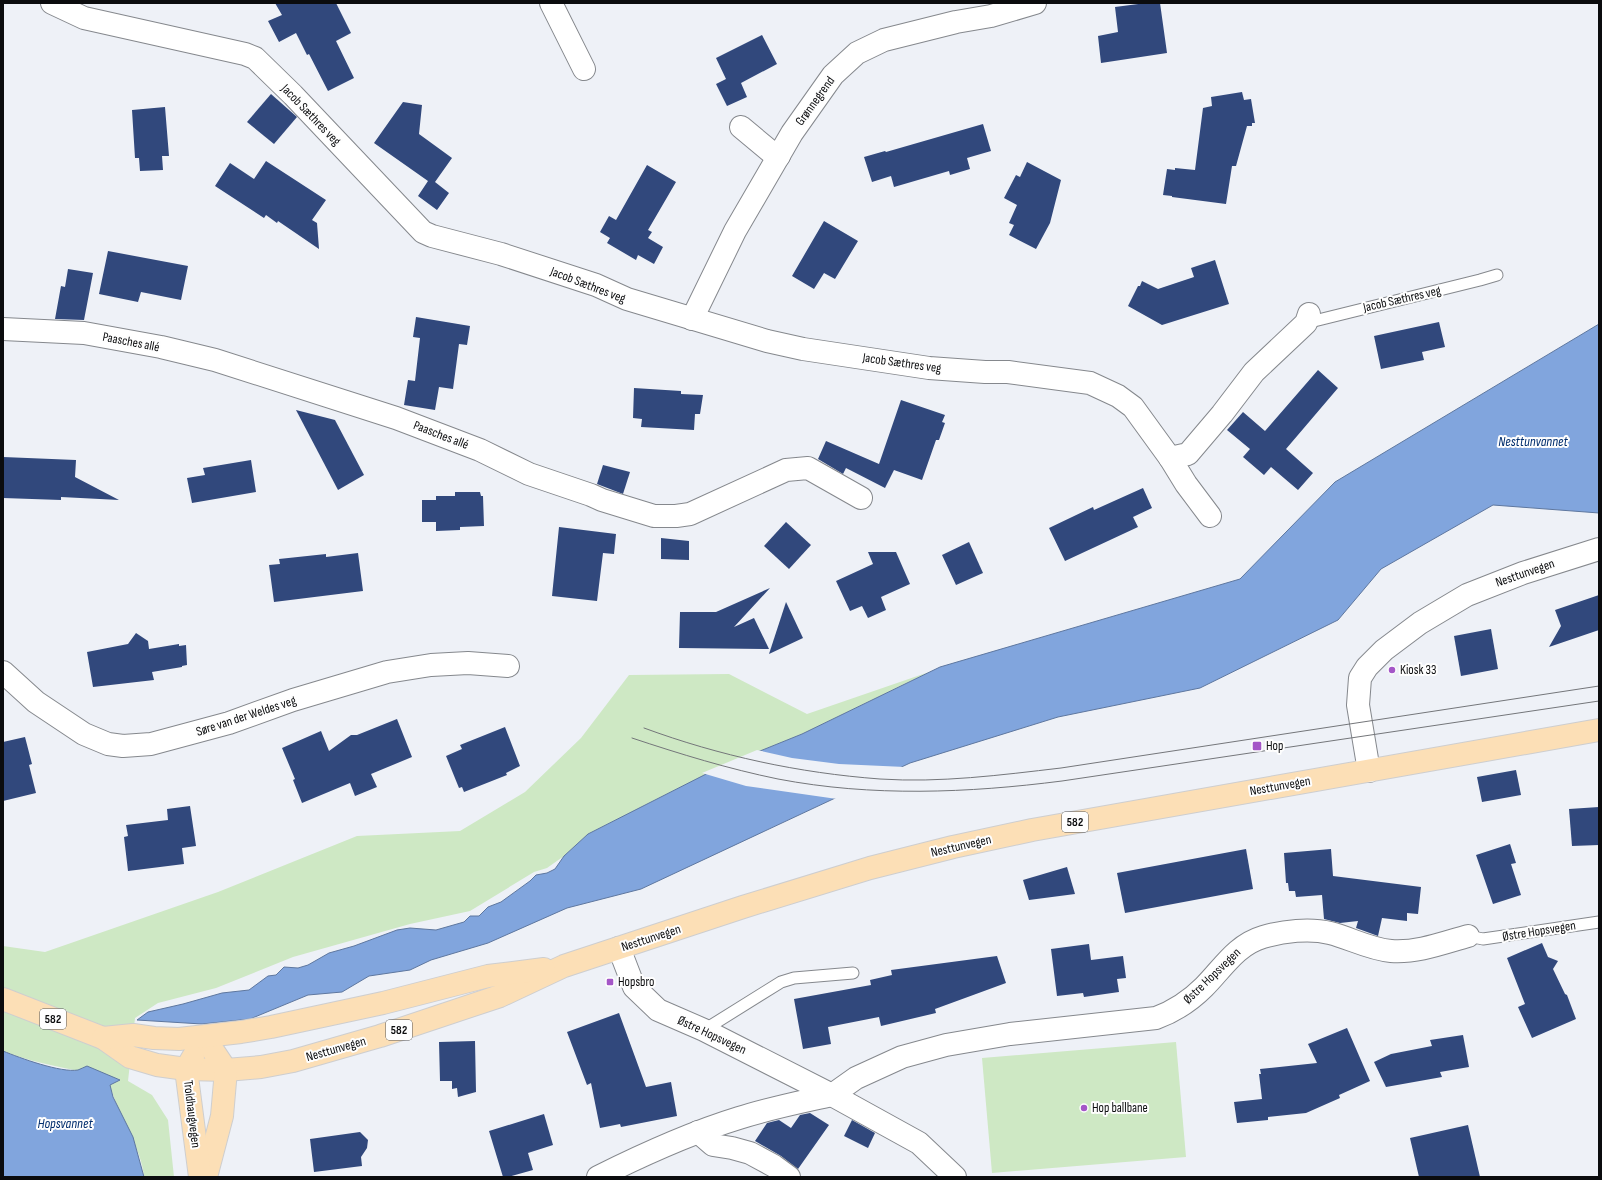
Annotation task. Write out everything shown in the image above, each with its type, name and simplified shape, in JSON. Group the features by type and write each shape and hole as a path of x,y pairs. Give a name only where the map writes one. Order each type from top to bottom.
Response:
{"main road":[{"name":"Nesttunvegen","path":"3,999 102,1038 130,1057 157,1065 186,1069 226,1070 262,1067 293,1061 374,1038 500,996 564,966 743,907 870,868 953,847 1102,817 1599,730"},
{"name":"Nesttunvegen","path":"102,1038 134,1035 154,1038 179,1039 271,1027 383,1003 488,976 564,966"},
{"name":"Troldhaugvegen","path":"200,1177 186,1069 204,1036"},
{"path":"204,1036 226,1070"},
{"name":"Troldhaugvegen","path":"206,1177 222,1116 226,1070"}],"street":[{"name":"Jacob Sæthres veg","path":"52,3 84,18 245,54 255,58 293,95 423,232 432,236 501,254 596,285 626,299 692,320 767,341 803,349 929,368 1008,372 1090,383 1118,396 1133,407 1210,516"},
{"path":"551,3 584,69"},
{"name":"Grønnegrend","path":"692,320 735,231 778,156 792,133 833,75 857,53 884,40 956,22 991,16 1035,3"},
{"path":"742,127 771,152 778,156"},
{"name":"Jacob Sæthres veg","path":"1170,458 1188,454 1222,414 1254,372 1308,319"},
{"name":"Paasches allé","path":"3,329 84,333 161,347 215,360 396,418 480,450 529,474 587,493 602,500 654,516 676,516 690,514 786,470 808,468 861,498"},
{"name":"Nesttunvegen","path":"1369,771 1358,705 1360,678 1367,667 1384,650 1420,623 1467,595 1523,573 1599,549"},
{"name":"Søre van der Weldes veg","path":"3,672 36,702 84,734 108,744 124,746 151,744 229,723 293,700 387,672 431,665 468,663 508,666"},
{"name":"Østre Hopsvegen","path":"598,1177 641,1155 740,1117 832,1094 856,1078 902,1057 946,1045 1010,1034 1156,1018 1171,1012 1189,1001 1236,952 1250,942 1264,936 1289,932 1330,932 1368,946 1389,951 1409,952 1468,936"},
{"name":"Østre Hopsvegen","path":"619,948 634,987 658,1010 704,1030 832,1094 919,1143 955,1177"},
{"path":"698,1132 713,1145 750,1153 774,1166 789,1177"}],"lane":[{"name":"Jacob Sæthres veg","path":"1308,319 1497,275"},
{"name":"Østre Hopsvegen","path":"1468,936 1483,939 1599,922"},
{"path":"704,1030 781,982 794,978 853,972"}],"green space":[{"path":"929,672 802,734 718,768 588,834 564,856 547,868 534,872 470,911 410,924 293,957 216,988 158,1003 135,1018 128,1081 152,1095 168,1120 174,1177 144,1177 139,1154 118,1108 110,1085 119,1079 46,1064 3,1051 3,946 45,952 218,892 357,836 460,831 525,792 581,738 629,675 729,674 807,714"},
{"name":"Hop ballbane","path":"1176,1042 1186,1157 992,1173 982,1058"}],"water":[{"name":"Nesttunvannet","path":"1599,324 1599,513 1493,505 1381,569 1338,620 1200,688 1058,717 910,763 641,889 567,908 488,943 431,960 410,970 369,976 342,992 308,995 250,1019 202,1024 137,1020 148,1012 222,993 249,990 268,976 276,975 284,967 298,968 308,965 329,953 354,946 397,930 410,928 436,930 464,922 470,916 479,916 488,907 501,902 536,875 547,873 555,869 564,856 588,834 718,768 802,734 940,667 1240,579 1335,482"},
{"name":"Hopsvannet","path":"3,1051 40,1064 62,1069 78,1070 87,1066 120,1080 110,1085 113,1097 133,1137 144,1177 3,1177"}],"pier":[{"path":"757,750 792,758 839,764 905,767 837,799 746,786 702,773"}],"building":[{"path":"275,3 336,3 351,33 336,41 354,78 328,91 309,54 307,55 296,33 279,42 268,21 282,15"},
{"path":"1146,3 1160,3 1167,53 1101,63 1098,36 1118,32 1115,7"},
{"path":"762,35 777,64 741,83 747,97 727,106 716,84 726,79 716,58"},
{"path":"1242,92 1244,100 1251,99 1255,123 1252,123 1252,126 1247,126 1236,166 1232,166 1226,204 1163,195 1167,169 1175,170 1175,168 1195,170 1203,108 1212,106 1211,97"},
{"path":"271,94 297,117 274,144 247,122"},
{"path":"403,102 422,105 419,134 452,158 435,182 449,193 437,210 418,196 428,181 374,143"},
{"path":"165,107 169,156 162,156 163,170 140,171 139,158 135,158 132,110"},
{"path":"983,124 991,151 967,158 970,169 950,175 949,171 894,187 891,176 872,182 864,157"},
{"path":"266,161 326,200 312,220 317,223 319,249 278,221 277,223 266,215 264,218 215,186 230,163 254,179"},
{"path":"1027,162 1061,180 1050,223 1036,249 1009,235 1014,225 1009,223 1017,205 1004,198 1016,175 1020,177"},
{"path":"647,165 676,182 648,230 652,232 648,238 663,247 654,264 638,255 636,260 607,243 610,238 600,232 609,216 616,220"},
{"path":"824,221 858,241 835,279 824,273 814,289 792,276"},
{"path":"108,251 188,266 181,300 141,292 138,302 99,294"},
{"path":"1215,260 1229,304 1162,325 1128,306 1142,281 1158,289 1194,277 1191,268"},
{"path":"68,269 93,273 84,320 55,319 61,286 65,287"},
{"path":"416,317 470,326 467,345 459,344 453,389 439,387 435,410 404,405 408,380 415,381 420,338 413,337"},
{"path":"1439,322 1445,347 1422,352 1424,360 1381,369 1374,336"},
{"path":"1318,370 1338,388 1286,449 1313,473 1298,490 1271,467 1264,475 1243,457 1250,449 1227,430 1243,412 1265,431"},
{"path":"634,388 681,391 681,394 703,395 700,414 695,414 694,430 641,427 642,419 633,418"},
{"path":"901,400 945,415 942,422 945,423 939,440 936,440 922,480 894,470 885,488 846,468 843,474 818,459 826,441 879,464"},
{"path":"296,410 335,420 364,475 338,490"},
{"path":"3,457 76,460 75,477 119,500 61,497 61,500 3,498"},
{"path":"251,460 256,492 192,503 187,478 205,475 203,468"},
{"path":"603,465 630,472 623,494 597,484"},
{"path":"1143,488 1152,508 1133,517 1138,527 1065,561 1049,528 1093,507 1094,510"},
{"path":"455,492 480,492 481,496 483,496 484,526 460,527 460,530 436,531 436,522 422,522 422,500 436,500 436,496 455,496"},
{"path":"786,522 811,545 789,569 764,546"},
{"path":"559,527 616,534 614,554 603,553 597,601 552,596"},
{"path":"661,538 689,541 689,560 661,559"},
{"path":"969,542 983,573 956,585 942,555"},
{"path":"868,552 896,552 910,584 881,597 886,610 868,618 862,606 850,611 836,581 873,564"},
{"path":"358,553 363,591 274,602 269,565 280,564 279,559 326,554 326,557"},
{"path":"770,588 734,627 754,618 769,649 679,648 680,612 716,612"},
{"path":"1599,595 1599,630 1549,647 1561,626 1555,610"},
{"path":"786,602 803,638 769,654"},
{"path":"1491,629 1498,669 1461,676 1454,636"},
{"path":"136,633 148,641 149,649 179,644 179,646 186,645 187,665 152,672 154,680 93,687 87,652 128,644"},
{"path":"397,719 412,757 371,774 377,787 355,796 350,783 302,803 293,780 295,779 282,748 321,731 329,751 351,735 357,735"},
{"path":"505,727 520,766 506,773 507,775 464,792 462,787 459,788 446,756 462,749 460,745"},
{"path":"25,737 32,764 29,765 36,793 3,801 3,742"},
{"path":"1516,770 1521,795 1482,802 1477,777"},
{"path":"190,806 196,846 182,848 184,864 128,871 124,837 128,836 126,825 168,820 167,809"},
{"path":"1599,807 1599,845 1572,846 1569,809"},
{"path":"1510,844 1516,863 1511,864 1521,895 1493,904 1476,855"},
{"path":"1246,849 1253,889 1125,913 1117,873"},
{"path":"1331,849 1333,876 1421,887 1418,914 1407,913 1407,921 1382,918 1378,936 1356,928 1358,921 1340,923 1324,919 1322,895 1296,897 1295,891 1289,891 1288,883 1286,883 1284,853"},
{"path":"1067,867 1075,894 1029,900 1023,880"},
{"path":"1542,943 1548,957 1558,961 1553,969 1565,994 1567,995 1576,1019 1532,1038 1518,1007 1525,1004 1507,958"},
{"path":"1089,944 1091,960 1123,956 1126,978 1117,979 1119,992 1084,997 1083,993 1057,996 1051,949"},
{"path":"997,956 1006,983 935,1009 936,1013 881,1026 879,1017 828,1027 831,1044 803,1049 794,999 871,985 870,980 892,975 891,970"},
{"path":"619,1013 646,1087 671,1082 677,1116 621,1127 620,1124 600,1128 591,1083 587,1085 567,1032"},
{"path":"1347,1028 1370,1081 1339,1095 1340,1098 1306,1113 1268,1117 1268,1120 1237,1123 1234,1102 1262,1099 1259,1074 1261,1074 1260,1069 1317,1063 1308,1044"},
{"path":"1463,1035 1469,1067 1440,1072 1442,1077 1386,1087 1374,1062 1391,1054 1432,1046 1430,1040"},
{"path":"475,1041 476,1092 458,1097 457,1088 452,1089 452,1081 440,1081 439,1042"},
{"path":"810,1113 829,1125 798,1169 781,1156 755,1141 767,1123 779,1120 791,1128 800,1115"},
{"path":"544,1114 553,1145 528,1153 533,1170 503,1177 489,1131"},
{"path":"852,1120 875,1133 868,1148 844,1136"},
{"path":"1468,1125 1480,1177 1419,1177 1410,1138"},
{"path":"360,1132 368,1140 367,1148 361,1157 362,1166 314,1172 310,1139"}],"tram line":[{"path":"644,728 731,755 790,768 880,779 948,779 993,776 1061,768 1599,686"},
{"path":"632,738 741,771 813,785 884,791 956,790 1062,781 1599,701"}],"place":[{"name":"Kiosk 33","path":"1392,670"},
{"name":"Hop","path":"1257,746"},
{"name":"Hopsbro","path":"610,982"},
{"name":"Hop ballbane","path":"1084,1108"}]}
